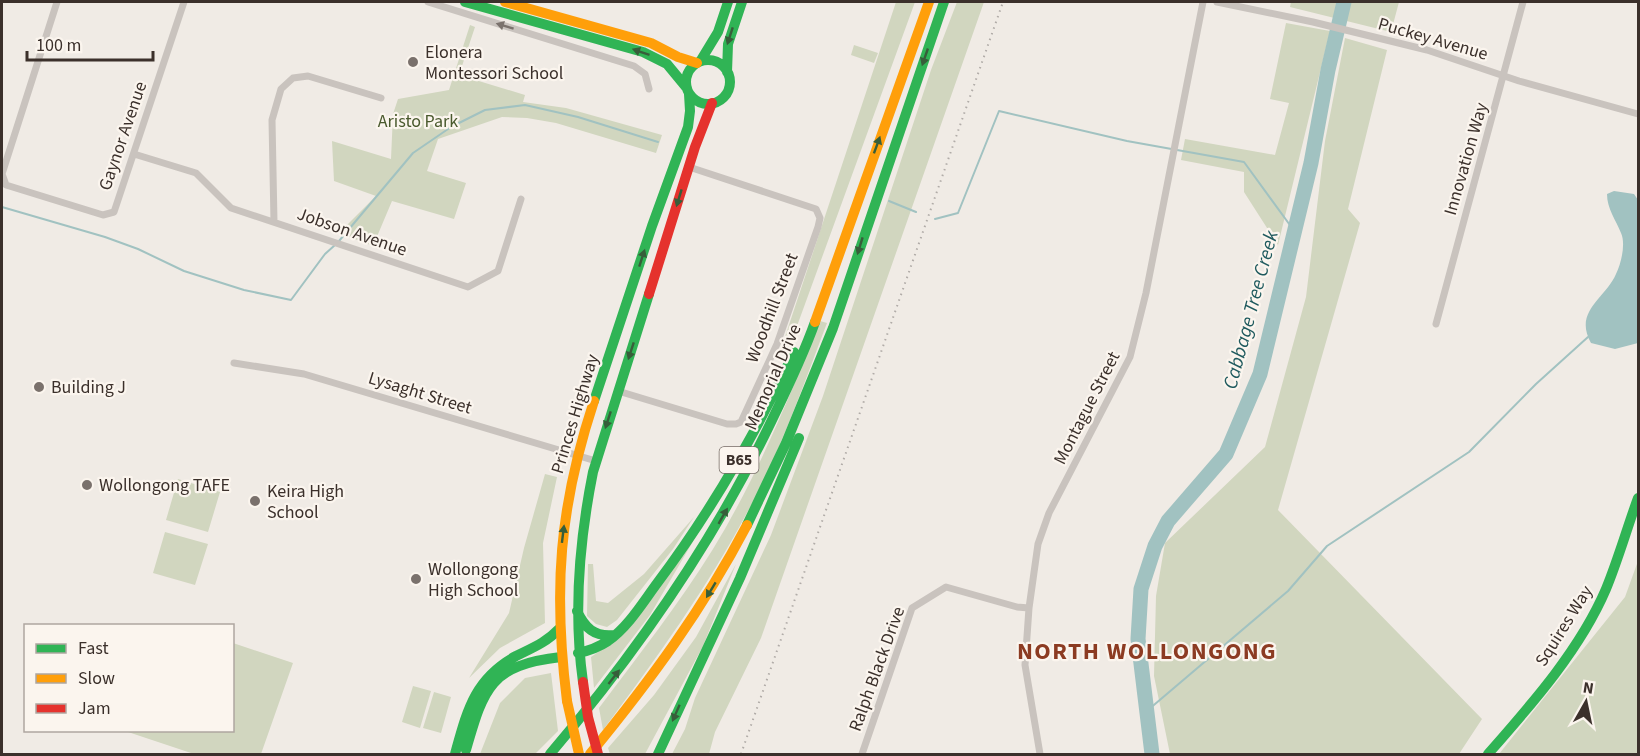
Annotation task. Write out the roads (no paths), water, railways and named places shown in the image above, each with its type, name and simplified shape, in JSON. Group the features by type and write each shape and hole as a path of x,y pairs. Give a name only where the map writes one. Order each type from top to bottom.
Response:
{"main road":[{"path":"465,2 598,38 655,57 673,70 699,102 712,103 724,96 728,90 725,56 742,2"},
{"path":"505,2 651,43 678,57 717,62 727,72"},
{"path":"688,90 688,73 718,32 728,2"},
{"name":"Memorial Drive","path":"550,754 638,647 723,517 748,471 794,376 811,334 929,2"},
{"name":"Memorial Drive","path":"590,754 650,681 683,634 731,556 776,467 799,414 847,288 873,205 944,2"},
{"name":"Princes Highway","path":"579,754 567,701 559,629 561,547 565,516 578,456 687,127 690,111 688,90"},
{"name":"Princes Highway","path":"598,754 588,717 578,653 579,552 583,523 596,460 689,167 712,103"},
{"name":"B65","path":"464,754 481,701 493,683 506,672 522,663 538,658 561,657 597,647 614,635 635,612 686,544 764,417 834,266"},
{"name":"B65","path":"658,751 740,578 786,470 817,388 847,288"},
{"path":"606,369 621,380"},
{"name":"Squires Way","path":"1488,754 1528,708 1572,651 1605,591 1638,498"},
{"path":"577,611 583,624 591,633 602,636 614,635"},
{"path":"455,754 471,701 486,676 509,659 548,640 559,629"}],"street":[{"path":"2,174 57,2"},
{"name":"Gaynor Avenue","path":"2,174 6,185 104,215 114,212 184,2"},
{"path":"428,2 638,67 645,74 649,89"},
{"name":"Montague Street","path":"1040,754 1025,665 1033,570 1043,528 1130,357 1145,298 1203,2"},
{"name":"Puckey Avenue","path":"1217,2 1313,22 1434,52 1504,76 1638,114"},
{"name":"Innovation Way","path":"1436,324 1523,2"},
{"path":"581,49 592,45 598,38"},
{"path":"274,222 272,120 281,89 293,78 308,76 381,98"},
{"name":"Jobson Avenue","path":"134,154 196,173 231,208 468,286 498,271 521,200"},
{"name":"Woodhill Street","path":"618,391 728,424 741,422 777,344 818,227 820,218 816,209 689,167"},
{"name":"Lysaght Street","path":"234,363 304,374 596,460"},
{"name":"Ralph Black Drive","path":"862,754 912,608 946,587 1017,607 1029,608"}],"water":[{"path":"1614,191 1634,194 1638,200 1638,343 1615,349 1591,343 1586,332 1588,313 1611,283 1621,260 1622,238 1607,199 1607,194"}],"waterway":[{"name":"Cabbage Tree Creek","path":"1152,754 1138,639 1141,589 1155,546 1168,521 1226,454 1260,374 1311,163 1328,70 1344,2"},
{"path":"339,241 413,153 451,127 485,110 525,105 578,117 658,142"},
{"path":"935,219 958,213 999,111 1127,141 1244,162 1295,232"},
{"path":"889,201 916,212"},
{"path":"2,207 105,237 138,249 184,271 244,290 291,300 325,254 335,245"},
{"path":"1148,710 1288,591 1327,546 1469,452 1536,384 1588,337"}],"railway":[{"path":"741,754 1003,2"}],"place":[{"name":"Elonera Montessori School","path":"413,62"},
{"name":"Building J","path":"39,387"},
{"name":"Wollongong TAFE","path":"87,485"},
{"name":"Keira High School","path":"255,501"},
{"name":"Wollongong High School","path":"416,579"}],"district":[{"name":"NORTH WOLLONGONG","path":"1147,651"}],"park label":[{"name":"Aristo Park","path":"418,121"}]}
